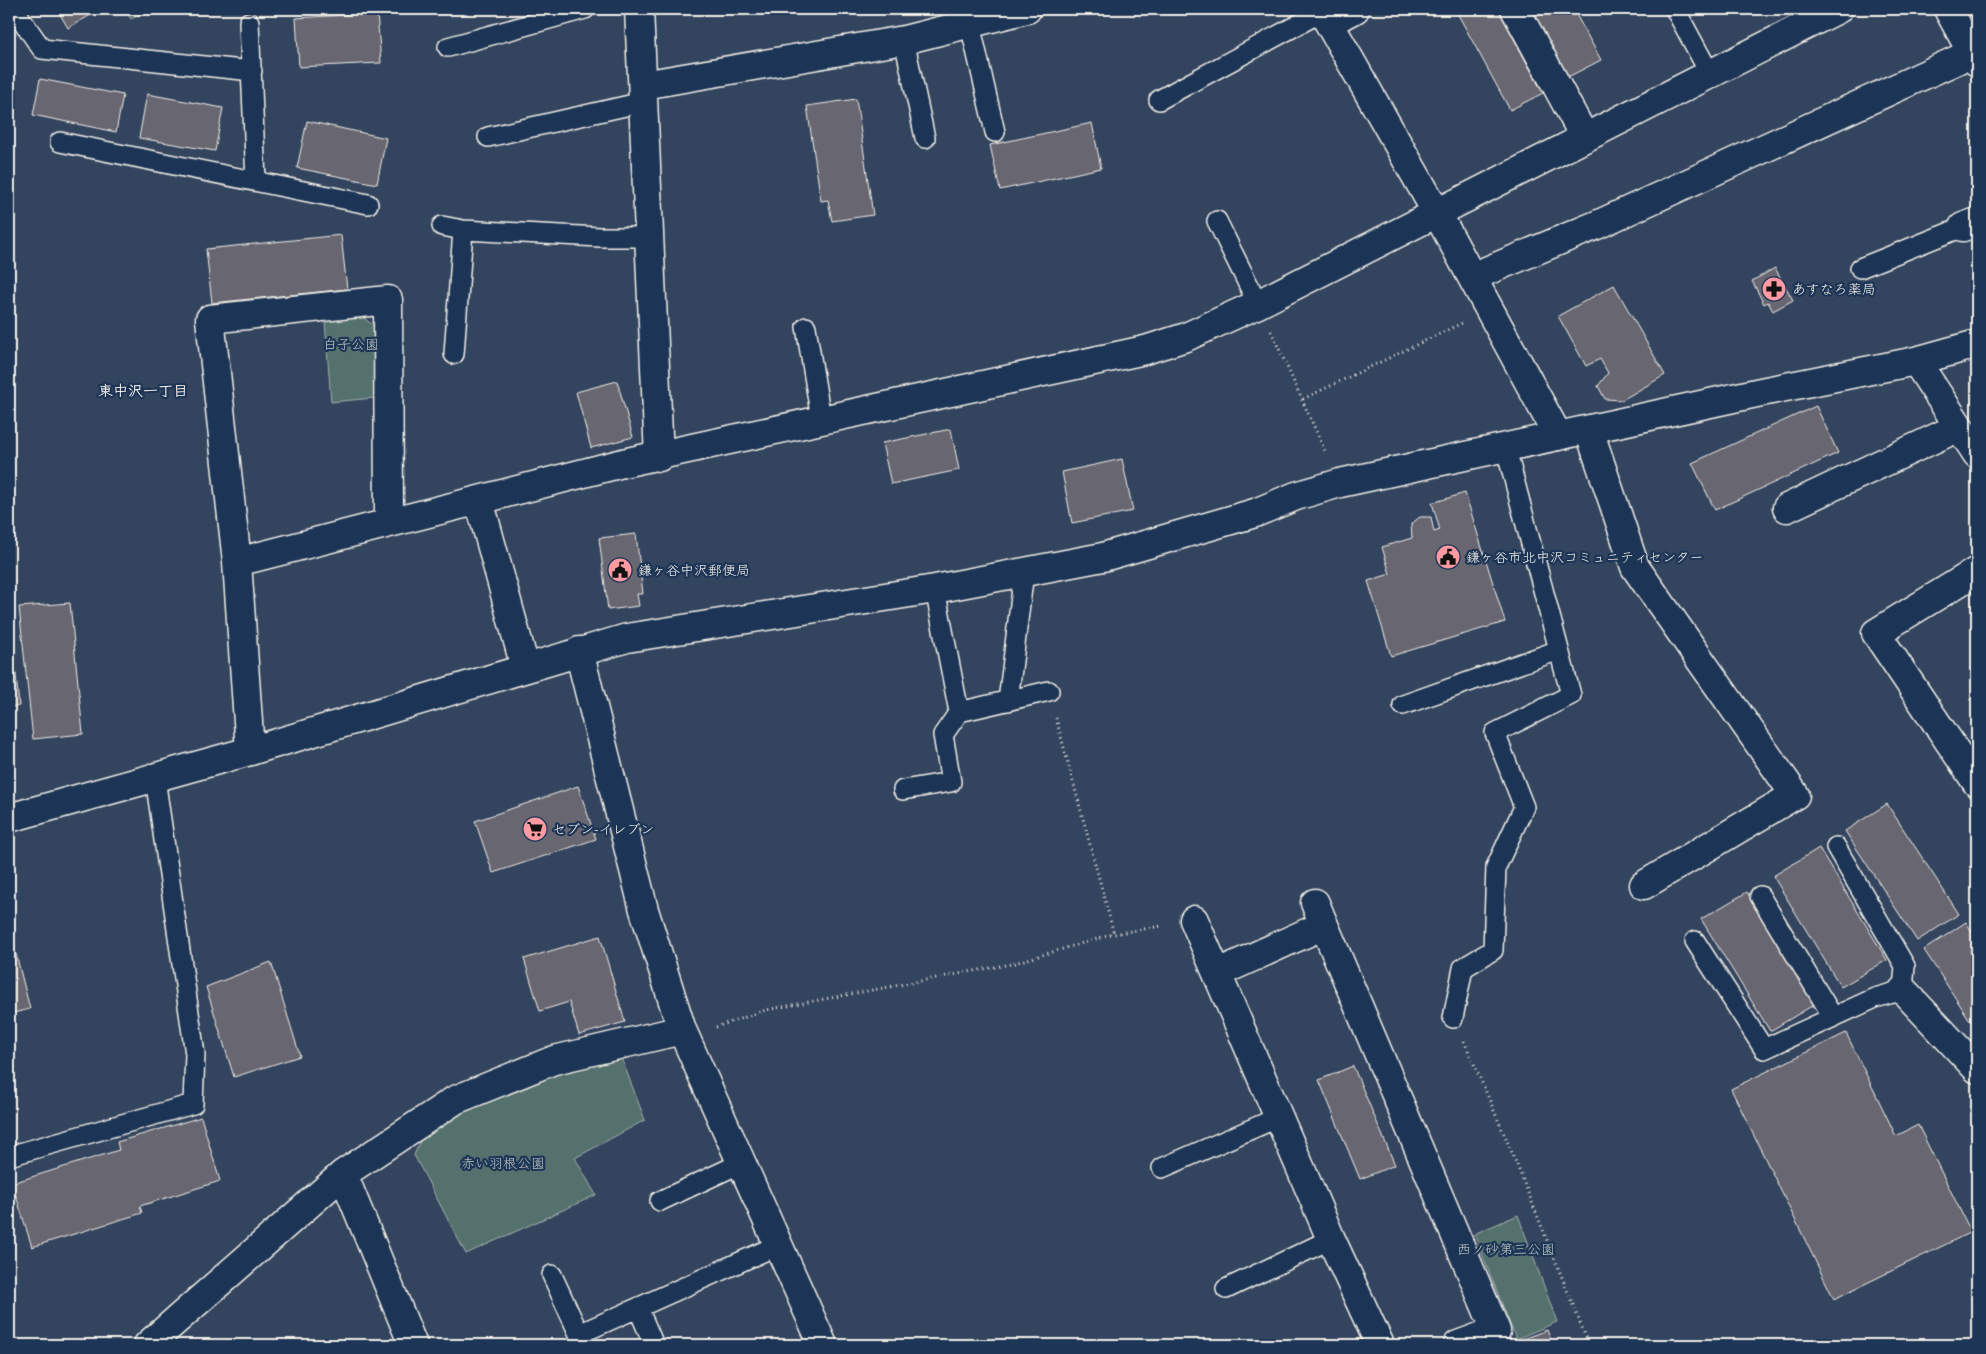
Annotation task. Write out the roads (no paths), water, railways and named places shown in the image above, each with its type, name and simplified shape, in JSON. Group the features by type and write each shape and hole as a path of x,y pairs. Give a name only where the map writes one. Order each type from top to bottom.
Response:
{"street":[{"path":"639,9 658,456"},
{"path":"643,94 904,40 1028,9"},
{"path":"1355,9 1324,14 1437,213 1558,436"},
{"path":"1515,9 1585,138"},
{"path":"237,562 658,456 1145,350 1186,337 1258,304 1838,9"},
{"path":"1472,277 1599,224 1973,46 1948,9"},
{"path":"250,751 237,562 210,319 388,300 388,523"},
{"path":"9,818 250,751 579,650 627,638 935,589 1103,557 1255,512 1296,496 1340,484 1916,361 1977,344"},
{"path":"1916,361 1977,454"},
{"path":"1787,508 1959,427"},
{"path":"1590,430 1635,567 1795,795 1644,885"},
{"path":"479,500 525,667"},
{"path":"1977,571 1876,632 1977,783"},
{"path":"579,650 644,910 682,1030 823,1345"},
{"path":"1218,973 1319,914 1496,1331 1458,1345"},
{"path":"1194,920 1331,1239 1380,1345"},
{"path":"1903,990 1977,1068"},
{"path":"148,1345 344,1174 455,1100 554,1060 682,1030"},
{"path":"344,1174 413,1345"}],"lane":[{"path":"14,9 42,49 252,71"},
{"path":"448,47 585,9"},
{"path":"1675,9 1710,74"},
{"path":"1159,100 1324,14"},
{"path":"249,22 256,181"},
{"path":"970,24 995,132"},
{"path":"904,40 925,138"},
{"path":"488,137 643,94"},
{"path":"60,142 368,204"},
{"path":"1217,221 1258,304"},
{"path":"1860,268 1970,224"},
{"path":"442,226 463,230 600,237 649,237"},
{"path":"454,354 463,230"},
{"path":"806,327 822,419"},
{"path":"1453,1018 1463,968 1493,950 1496,867 1524,807 1495,734 1571,695 1506,449"},
{"path":"1008,701 1024,572"},
{"path":"935,589 959,712"},
{"path":"1403,705 1559,650"},
{"path":"903,790 951,782 943,735 959,712 1049,691"},
{"path":"9,1156 194,1104 195,1054 155,778"},
{"path":"1695,941 1764,1049 1875,998 1903,990 1905,966 1836,847"},
{"path":"1760,896 1833,1018"},
{"path":"1162,1168 1279,1117"},
{"path":"660,1201 742,1163"},
{"path":"1226,1288 1331,1239"},
{"path":"552,1275 579,1334 778,1245"},
{"path":"638,1308 654,1345"}],"place":[{"name":"あすなろ薬局","path":"1774,289"},
{"name":"鎌ヶ谷市北中沢コミュニティセンター","path":"1448,557"},
{"name":"鎌ヶ谷中沢郵便局","path":"620,570"},
{"name":"セブン-イレブン","path":"535,829"}],"district":[{"name":"東中沢一丁目","path":"143,391"}],"park label":[{"name":"白子公園","path":"351,344"},
{"name":"赤い羽根公園","path":"503,1163"},
{"name":"西ノ砂第三公園","path":"1506,1249"}]}
